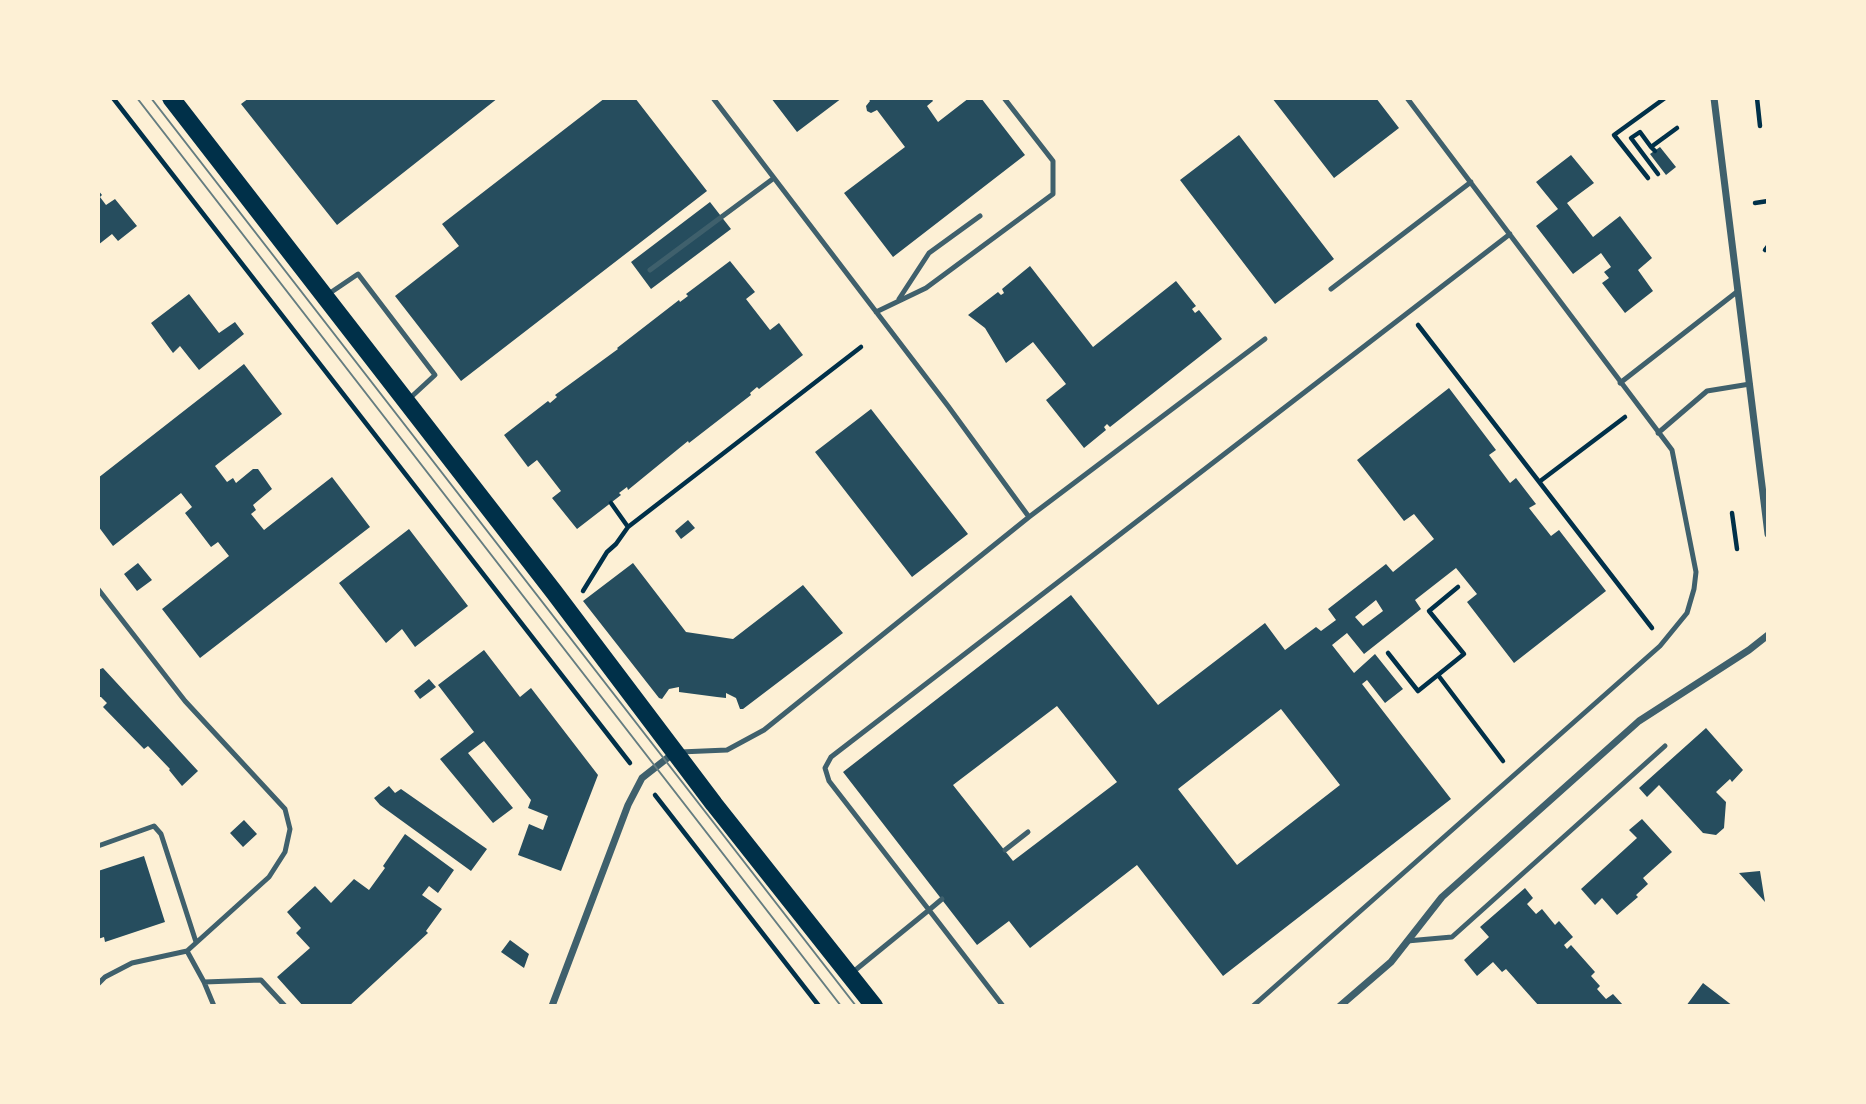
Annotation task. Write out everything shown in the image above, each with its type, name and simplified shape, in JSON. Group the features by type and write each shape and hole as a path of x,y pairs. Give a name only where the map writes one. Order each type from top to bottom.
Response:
{"main road":[{"path":"171,98 714,804 874,1006"}],"street":[{"path":"1714,98 1768,534"},
{"path":"1340,1006 1391,962 1442,897 1639,721 1768,635"},
{"path":"552,1006 628,804 642,778 676,752"}],"lane":[{"path":"713,98 1029,517"},
{"path":"876,312 926,288 1053,194 1053,161 1004,98"},
{"path":"1253,1006 1664,642 1686,613 1695,589 1696,572 1672,450 1407,98"},
{"path":"650,270 774,178"},
{"path":"1331,289 1471,182"},
{"path":"897,302 929,253 980,216"},
{"path":"1003,1006 829,781 825,768 831,757 1510,234"},
{"path":"325,297 358,274 435,375 406,402"},
{"path":"1620,383 1738,291"},
{"path":"676,752 727,750 764,730 1029,517 1265,339"},
{"path":"1658,433 1707,391 1749,384"},
{"path":"98,589 185,701 285,809 290,829 285,852 269,877 187,951 132,963 105,977 98,984"},
{"path":"1407,942 1452,937 1665,746"},
{"path":"98,846 154,826 161,834 196,942"},
{"path":"1004,850 1028,832"},
{"path":"849,975 942,899"},
{"path":"187,951 214,1006"},
{"path":"204,982 261,980 285,1006"}],"path":[{"path":"113,98 819,1006"},
{"path":"1648,178 1614,135 1665,98"},
{"path":"1757,98 1760,126"},
{"path":"1658,174 1631,138 1640,132 1653,149 1677,128"},
{"path":"1755,203 1768,201"},
{"path":"1424,333 1664,642"},
{"path":"581,595 607,552 628,527 861,347"},
{"path":"1539,482 1639,407"},
{"path":"611,503 628,527"},
{"path":"1732,513 1737,549"},
{"path":"1388,653 1418,691 1464,654 1429,611 1458,587"},
{"path":"1438,675 1499,755"}],"building":[{"path":"249,98 498,98 337,225 241,104"},
{"path":"605,98 635,98 707,191 461,381 395,296 459,246 442,224"},
{"path":"771,98 842,98 797,132"},
{"path":"868,98 931,98 933,101 927,106 938,122 969,98 981,98 1025,155 893,257 844,193 905,147 877,110 871,113 867,111 866,106 870,101"},
{"path":"1272,98 1376,98 1399,128 1334,178"},
{"path":"1239,135 1334,259 1275,304 1180,180"},
{"path":"1660,147 1676,167 1666,175 1650,154"},
{"path":"1571,155 1594,183 1567,203 1593,237 1620,216 1652,258 1638,270 1653,291 1625,313 1602,283 1609,278 1604,272 1611,267 1601,253 1573,274 1536,226 1558,209 1536,182"},
{"path":"98,190 106,205 115,199 137,226 118,241 112,234 98,245"},
{"path":"710,202 731,229 651,289 631,262"},
{"path":"730,261 755,292 746,299 770,330 779,323 803,355 759,389 757,387 751,395 689,443 688,441 628,490 627,487 619,493 621,495 577,529 552,498 561,491 537,460 528,467 504,435 548,401 550,403 557,397 555,395 679,300 680,302 688,296 686,294"},
{"path":"1030,266 1093,347 1176,281 1196,306 1192,309 1195,313 1199,310 1222,339 1110,427 1107,424 1104,427 1106,430 1084,448 1046,400 1066,384 1033,342 1006,363 985,328 968,315 998,292 1001,295 1004,293 1002,289"},
{"path":"189,294 219,333 235,322 244,334 199,370 180,346 173,353 151,323"},
{"path":"244,364 282,414 215,466 227,482 233,478 236,483 253,469 258,469 272,489 253,505 256,510 251,514 264,530 332,477 370,527 200,658 162,609 229,556 218,542 211,547 185,513 192,507 181,493 113,546 98,526 98,478"},
{"path":"1449,388 1496,450 1489,455 1510,483 1516,478 1536,504 1529,508 1551,536 1559,530 1606,591 1514,663 1467,602 1477,594 1456,568 1415,600 1421,609 1364,654 1347,633 1332,645 1354,673 1375,654 1403,689 1385,703 1367,680 1362,684 1451,799 1223,976 1137,865 1030,948 1009,921 977,945 843,772 1071,595 1158,705 1265,623 1285,650 1316,627 1321,631 1336,620 1328,609 1386,564 1393,572 1434,539 1414,514 1404,521 1357,460","holes":["1376,600 1383,611 1363,626 1355,617","1057,706 1117,782 1013,861 953,785","1281,709 1340,785 1237,865 1178,789"]},
{"path":"871,409 968,534 912,577 815,452"},
{"path":"688,520 695,528 681,539 675,531"},
{"path":"409,529 468,606 415,647 402,629 386,643 339,583"},
{"path":"138,563 152,580 137,591 124,574"},
{"path":"633,563 686,632 733,639 803,585 843,633 743,709 740,709 736,698 726,693 726,698 717,697 679,692 679,687 669,689 662,699 659,698 583,601"},
{"path":"484,650 520,697 531,688 598,775 561,871 518,855 529,824 543,830 548,816 528,808 531,800 484,741 468,753 513,808 493,823 440,759 474,732 438,685"},
{"path":"103,668 198,771 182,786 148,746 144,749 103,707 107,703 98,697 98,670"},
{"path":"429,679 436,687 420,699 414,691"},
{"path":"1706,728 1743,770 1732,782 1730,779 1716,792 1726,802 1724,828 1716,835 1703,833 1659,785 1647,797 1639,788"},
{"path":"389,786 395,793 401,789 487,849 471,871 380,805 374,798"},
{"path":"1642,819 1672,852 1643,878 1648,884 1636,895 1638,897 1617,915 1602,898 1595,905 1581,889 1637,838 1629,830"},
{"path":"244,820 257,834 243,847 230,833"},
{"path":"405,834 454,870 438,893 429,886 422,895 442,909 426,931 428,933 349,1006 303,1006 277,977 310,948 296,933 301,928 287,912 315,886 331,903 354,879 369,890"},
{"path":"144,856 165,922 105,942 104,937 98,939 98,871"},
{"path":"1760,871 1765,902 1739,873"},
{"path":"1525,888 1533,898 1527,904 1536,914 1542,909 1555,925 1559,921 1573,937 1564,945 1567,949 1571,945 1595,972 1591,976 1600,986 1597,989 1606,999 1613,994 1623,1005 1539,1006 1506,969 1502,972 1493,962 1477,976 1464,960 1489,937 1480,927"},
{"path":"510,940 529,954 524,968 501,952"},
{"path":"1703,983 1733,1006 1686,1006"}],"tram line":[{"path":"137,98 841,1006"},
{"path":"151,98 856,1006"}]}
